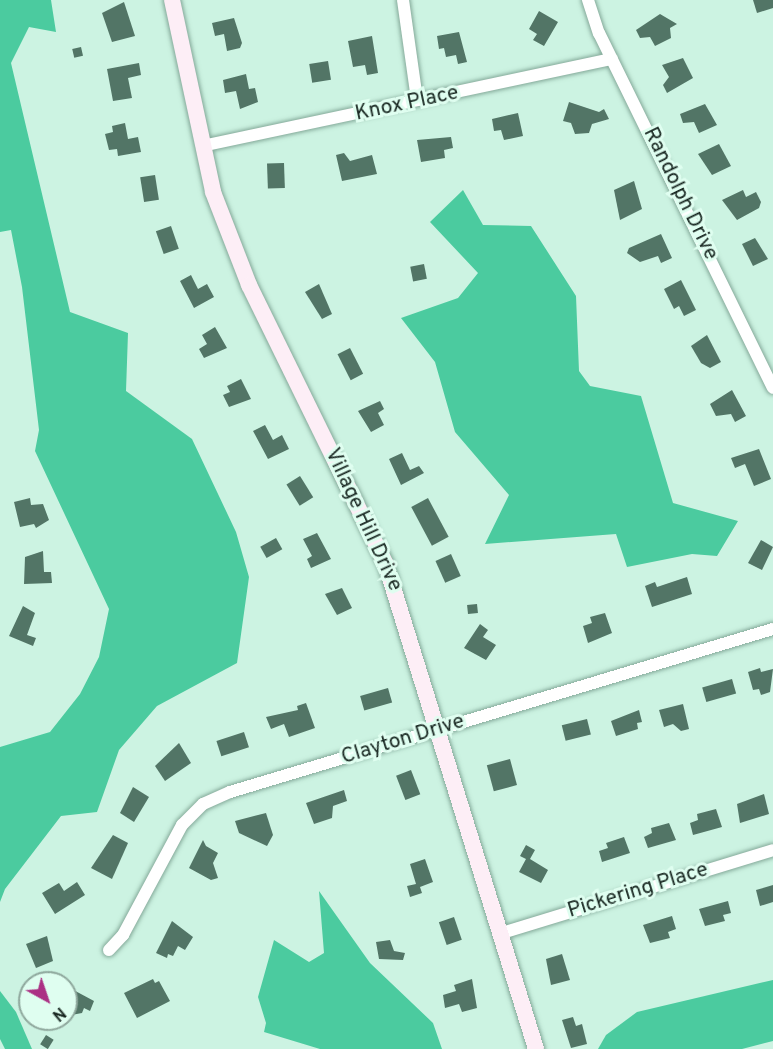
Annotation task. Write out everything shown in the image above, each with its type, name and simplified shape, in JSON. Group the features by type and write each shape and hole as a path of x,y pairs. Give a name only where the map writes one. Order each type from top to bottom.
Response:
{"street":[{"name":"Village Hill Drive","path":"172,0 213,192 249,285 386,565 439,729 536,1049"},
{"path":"403,0 417,100"},
{"name":"Randolph Drive","path":"588,0 612,59 773,388"},
{"name":"Knox Place","path":"202,146 612,59"},
{"name":"Clayton Drive","path":"109,950 123,935 183,825 202,804 230,792 773,629"},
{"name":"Pickering Place","path":"502,933 773,850"}],"green space":[{"path":"0,0 51,0 56,32 29,27 11,63 70,312 128,333 126,391 192,439 236,532 249,577 237,663 157,706 119,750 97,812 61,816 5,889 0,902 0,747 50,732 80,694 99,657 109,609 35,451 39,430 22,287 11,230 0,232"},
{"path":"463,190 483,225 531,226 576,296 579,371 590,386 641,396 673,503 738,521 717,556 692,554 627,567 616,534 485,544 509,495 455,432 435,362 401,318 458,298 478,273 430,222"},
{"path":"319,891 370,963 433,1023 442,1049 320,1049 264,1032 266,1023 258,997 274,940 309,962 324,953"},
{"path":"773,980 773,1041 742,1049 598,1049 606,1035 637,1012"},
{"path":"0,991 16,1012 18,1031 24,1031 32,1049 5,1049 0,1039"}],"building":[{"path":"753,0 773,0 773,8 757,13"},
{"path":"124,2 135,36 112,42 102,13"},
{"path":"539,11 558,22 544,46 533,40 537,34 529,29"},
{"path":"660,14 677,24 670,28 671,38 655,46 650,37 640,38 636,30"},
{"path":"234,18 242,43 240,48 227,51 224,34 215,36 212,23"},
{"path":"459,32 467,62 458,64 456,55 446,57 444,48 439,49 437,36"},
{"path":"372,36 378,73 367,75 365,65 353,67 348,41"},
{"path":"81,47 83,56 74,58 72,49"},
{"path":"683,58 693,78 667,93 663,85 669,77 662,65"},
{"path":"328,61 331,80 312,83 309,64"},
{"path":"139,63 141,75 128,78 132,98 113,101 107,69"},
{"path":"246,74 249,89 255,88 258,102 240,109 236,91 225,93 223,80"},
{"path":"569,102 599,112 604,109 609,119 592,124 589,133 575,134 571,123 563,121"},
{"path":"705,104 717,125 699,133 694,122 683,123 680,114"},
{"path":"518,113 523,136 504,140 501,130 494,131 492,119"},
{"path":"125,123 128,139 138,137 141,152 118,156 117,149 109,150 105,134 113,132 112,126"},
{"path":"451,137 453,148 444,150 445,158 421,162 417,140"},
{"path":"719,144 731,166 712,175 698,154"},
{"path":"344,153 350,161 372,155 377,174 342,181 336,155"},
{"path":"284,163 285,188 268,189 267,164"},
{"path":"155,175 159,200 144,202 140,177"},
{"path":"634,181 642,209 620,220 614,190"},
{"path":"743,190 746,197 756,192 761,202 759,208 737,220 722,200"},
{"path":"171,226 179,249 164,254 156,231"},
{"path":"661,234 672,258 661,263 658,256 640,262 627,253 629,248"},
{"path":"755,238 768,259 753,266 742,244"},
{"path":"424,264 427,279 413,281 410,267"},
{"path":"191,275 198,289 207,284 214,297 194,308 180,281"},
{"path":"681,280 696,310 684,316 679,306 674,309 664,289"},
{"path":"319,284 332,314 322,319 305,292"},
{"path":"215,327 227,348 204,358 199,349 207,344 202,335"},
{"path":"707,335 721,362 710,368 701,363 691,346"},
{"path":"350,348 363,374 351,380 338,354"},
{"path":"241,379 251,399 229,407 223,395 230,392 227,386"},
{"path":"732,390 746,416 735,422 731,414 716,416 710,404"},
{"path":"380,401 384,409 378,413 384,425 371,432 358,411"},
{"path":"265,425 273,440 282,435 289,449 268,459 253,431"},
{"path":"759,449 771,479 754,486 745,464 735,468 731,458"},
{"path":"402,453 410,470 419,466 424,473 401,485 389,459"},
{"path":"300,476 313,497 300,506 286,484"},
{"path":"30,498 31,505 43,504 49,520 36,528 34,524 20,527 14,502"},
{"path":"428,498 449,537 432,546 411,507"},
{"path":"317,533 331,559 311,568 307,559 312,556 303,539"},
{"path":"276,538 282,549 267,558 260,547"},
{"path":"761,540 773,547 762,570 748,563"},
{"path":"43,551 44,572 51,572 52,583 24,584 25,557"},
{"path":"451,554 461,576 445,583 435,561"},
{"path":"687,577 692,594 652,607 645,586 655,582 657,587"},
{"path":"342,588 352,608 337,615 325,594"},
{"path":"477,604 478,613 468,614 467,605"},
{"path":"23,606 35,613 27,635 36,638 33,646 9,636"},
{"path":"605,613 612,633 588,643 583,626 592,623 590,617"},
{"path":"480,624 488,630 483,637 496,645 486,660 464,648"},
{"path":"760,668 761,672 773,669 770,692 761,695 759,689 753,690 748,672"},
{"path":"732,679 736,693 706,702 702,688"},
{"path":"388,688 392,702 364,710 360,696"},
{"path":"306,703 315,728 289,737 284,724 271,729 266,717 298,710 297,706"},
{"path":"683,704 689,729 681,731 673,724 664,727 659,710"},
{"path":"639,710 642,722 637,723 638,729 616,736 611,721"},
{"path":"587,719 591,735 566,741 562,725"},
{"path":"244,732 249,747 221,756 216,741"},
{"path":"179,743 191,763 165,781 155,766"},
{"path":"510,759 517,785 494,791 487,765"},
{"path":"411,770 420,794 405,800 396,776"},
{"path":"133,787 149,797 134,822 120,813"},
{"path":"344,790 347,801 333,806 332,818 314,824 306,803"},
{"path":"764,794 769,814 740,823 737,804"},
{"path":"716,809 722,827 693,835 690,823 698,820 697,814"},
{"path":"266,813 273,835 267,846 239,833 235,821"},
{"path":"669,823 676,840 648,848 644,837 652,833 651,828"},
{"path":"113,835 128,843 112,879 91,868"},
{"path":"624,837 630,853 602,862 599,851 608,848 606,843"},
{"path":"203,840 206,846 218,853 213,863 218,878 211,880 189,868"},
{"path":"526,845 535,850 530,859 548,870 541,883 519,872 526,859 520,856"},
{"path":"425,859 433,882 420,887 422,893 410,897 407,886 416,884 410,864"},
{"path":"77,882 85,895 55,914 42,893 59,883 64,891"},
{"path":"773,885 773,902 760,906 756,890"},
{"path":"728,901 731,913 723,915 725,921 705,926 699,909"},
{"path":"672,916 676,929 668,932 670,938 650,943 643,925"},
{"path":"454,917 462,940 447,945 439,922"},
{"path":"172,921 193,937 185,950 178,946 173,956 168,954 167,958 156,953"},
{"path":"47,936 53,961 36,968 26,944"},
{"path":"390,940 394,951 405,953 403,960 379,959 376,942"},
{"path":"562,954 570,980 551,985 546,959"},
{"path":"153,979 155,983 159,981 170,1001 137,1018 124,993"},
{"path":"472,979 477,1008 462,1012 459,1004 445,1008 443,995 456,991 454,985"},
{"path":"78,992 94,1001 90,1011 84,1008 82,1013 78,1014"},
{"path":"573,1017 576,1026 582,1024 587,1044 571,1048 562,1020"},
{"path":"46,1035 54,1040 48,1049 40,1044"}]}
